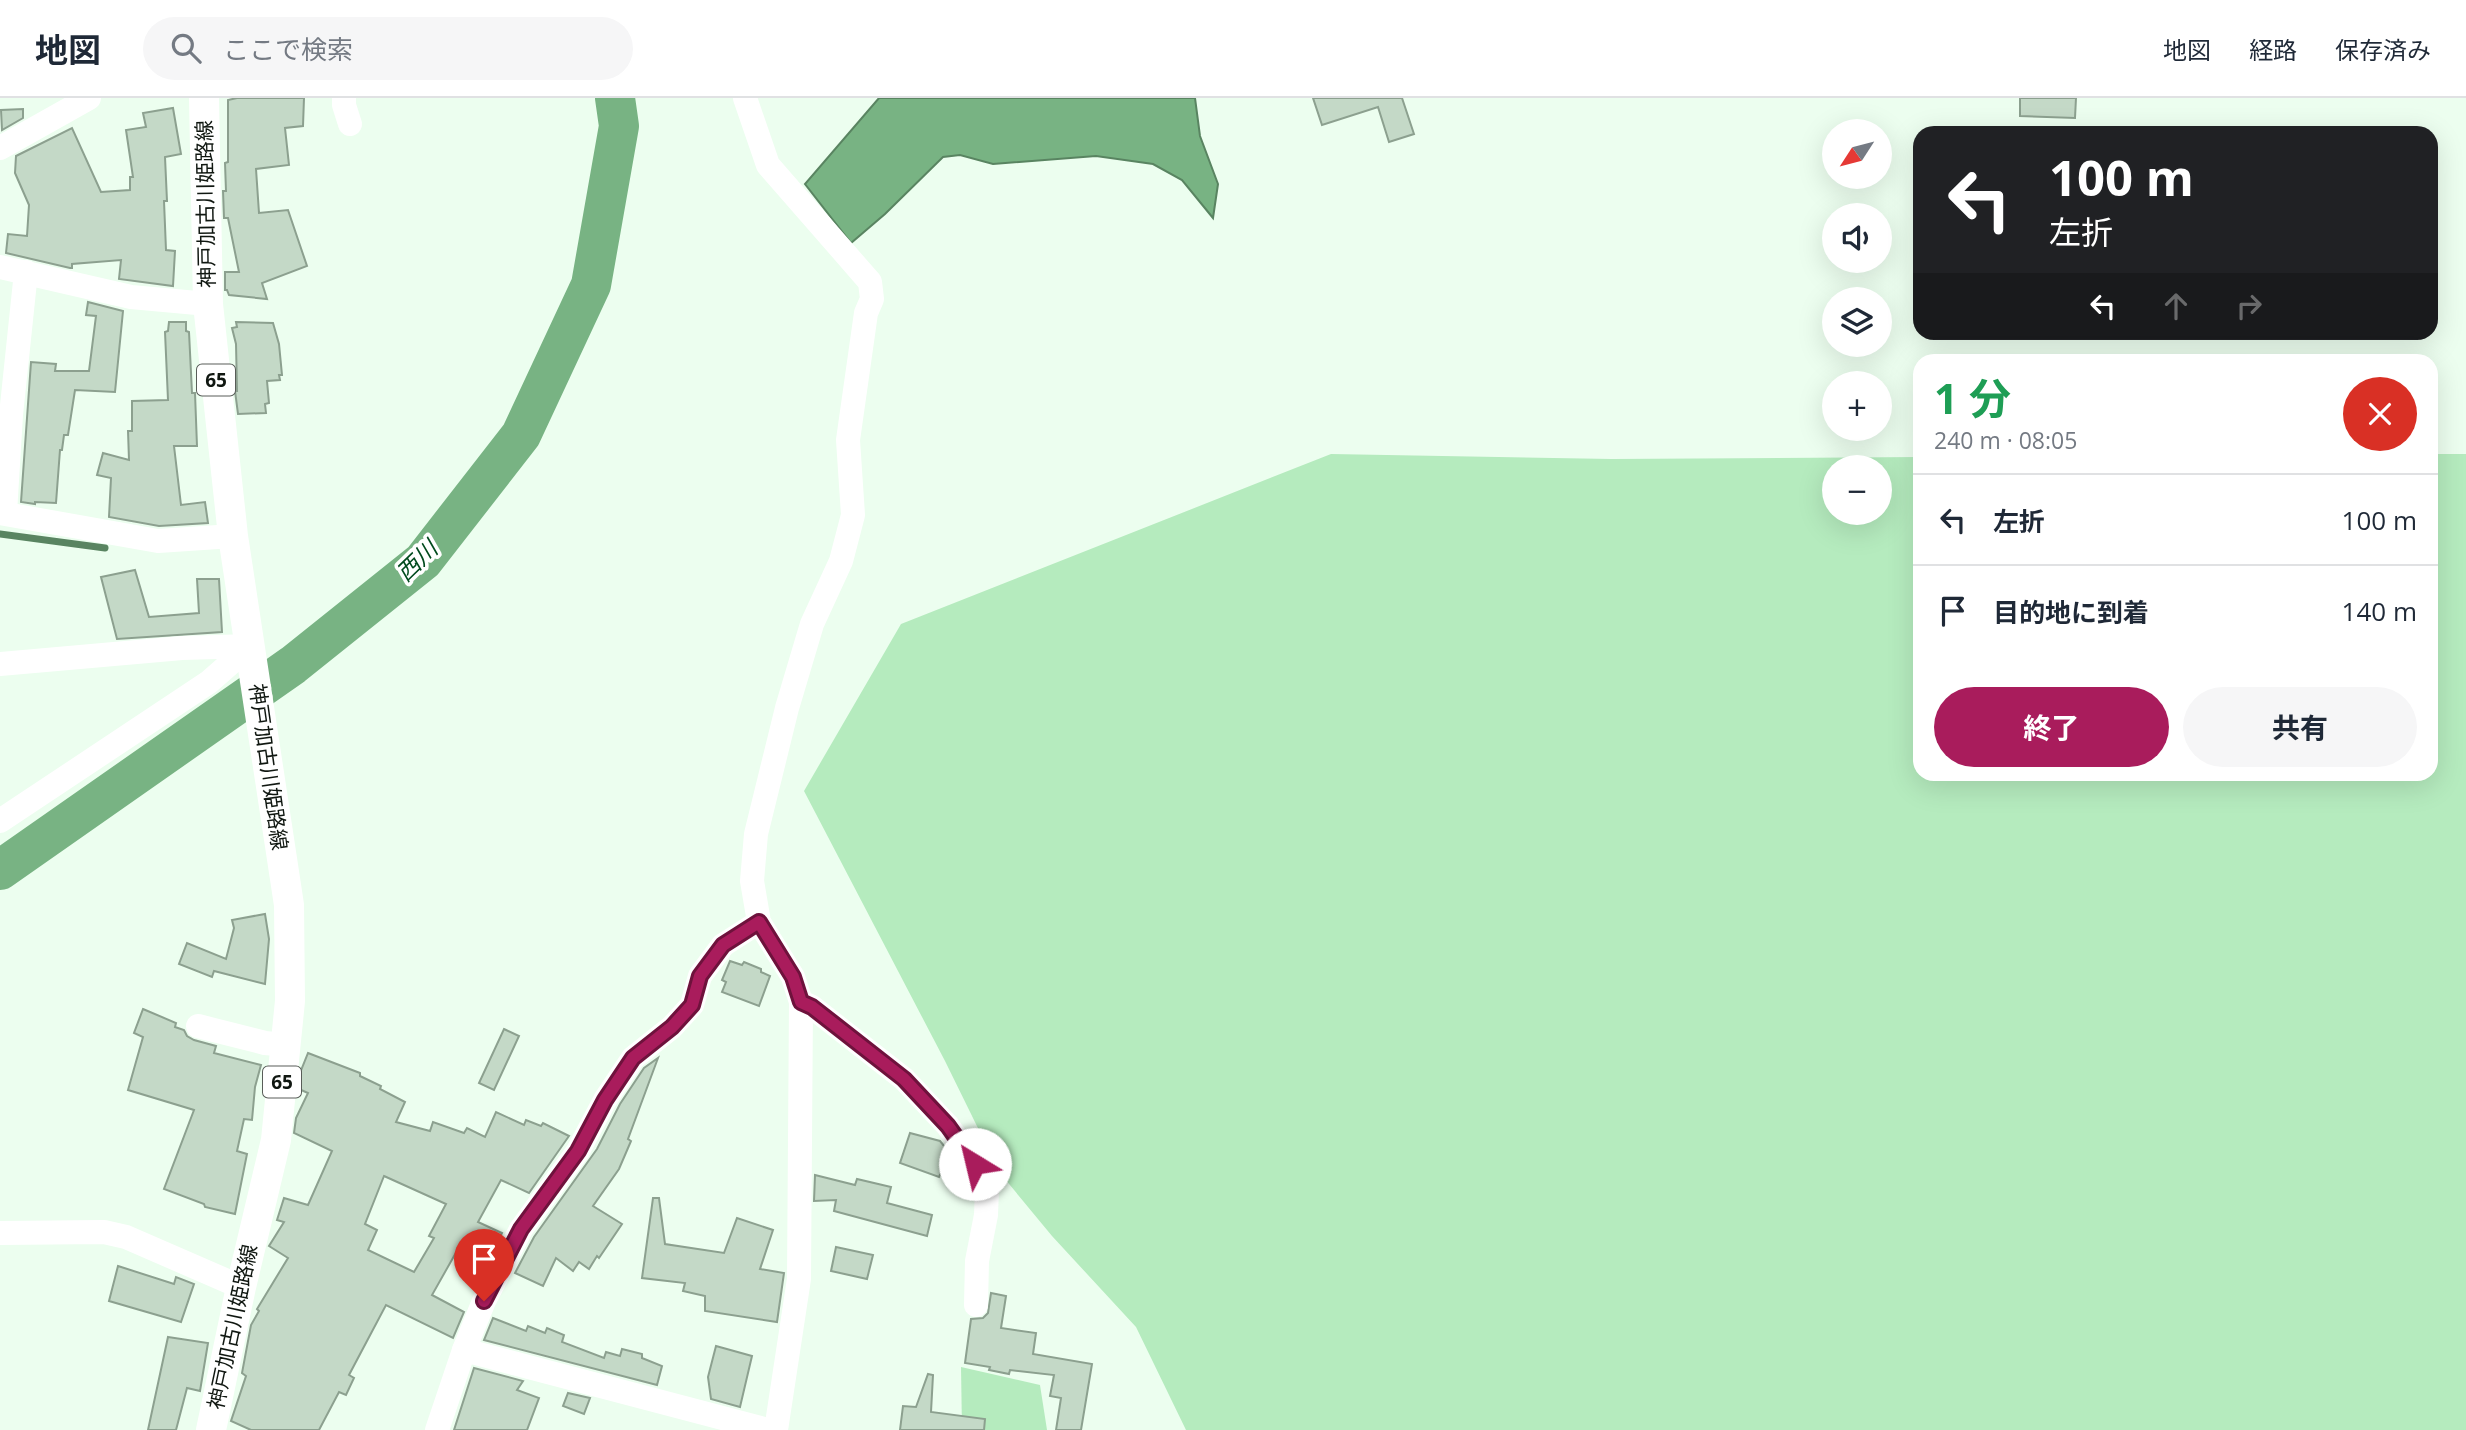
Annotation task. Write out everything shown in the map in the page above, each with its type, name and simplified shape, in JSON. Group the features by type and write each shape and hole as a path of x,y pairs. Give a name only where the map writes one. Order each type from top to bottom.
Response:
{"main road":[{"name":"神戸加古川姫路線","path":"204,98 208,304 233,536 289,905 289,1001 276,1140 211,1430"}],"street":[{"path":"0,148 89,98"},
{"path":"344,98 350,124"},
{"path":"464,1350 767,1430 799,1279 801,1002 793,977 759,922 752,881 757,834 787,708 811,624 841,561 853,514 848,440 866,313 872,299 870,282 768,165 745,98"},
{"path":"0,267 131,297 208,304"},
{"path":"26,272 2,513 158,541 233,536"},
{"path":"0,664 182,648 252,653"},
{"path":"0,821 252,653"},
{"path":"437,1430 484,1301 521,1229 578,1151 605,1100 633,1058 672,1027 692,1005 700,976 723,945 759,922"},
{"path":"801,1002 812,1007 904,1079 948,1126 975,1164 987,1190 986,1215 977,1261 976,1306"},
{"path":"198,1026 265,1043 286,1045"},
{"path":"0,1233 104,1232 126,1237 241,1287"}],"shaded area":[{"path":"879,98 1195,98 1200,136 1218,184 1213,218 1182,180 1153,164 1096,156 993,164 960,155 943,157 851,243 805,184"},
{"path":"1331,454 1612,459 1822,458 1822,525 1892,525 1892,457 1913,457 1913,781 2438,781 2438,454 2466,454 2466,1430 1186,1430 1136,1327 1052,1236 1000,1173 945,1061 804,791 901,624"},
{"path":"961,1367 1040,1385 1047,1430 962,1430"}],"building":[{"path":"304,98 303,126 285,128 289,165 256,169 259,213 288,210 307,266 262,283 267,299 229,295 225,290 225,272 239,272 228,218 224,218 223,191 226,191 225,163 228,162 228,100"},
{"path":"1313,98 1402,98 1414,134 1389,142 1378,107 1322,125"},
{"path":"2020,98 2076,98 2075,118 2020,116"},
{"path":"173,108 181,154 165,157 167,201 164,201 166,250 175,251 173,286 119,279 121,260 72,264 70,268 6,253 8,234 27,236 29,205 15,173 16,156 72,128 101,192 130,190 130,177 133,177 126,130 146,127 143,113"},
{"path":"23,109 23,118 2,130 1,110"},
{"path":"88,302 123,311 115,392 75,390 68,435 64,435 60,450 56,503 21,502 31,362 56,364 55,371 89,371 96,316 86,315"},
{"path":"169,322 186,322 186,331 189,332 192,393 195,393 197,446 174,446 181,505 205,502 208,523 159,526 109,517 111,478 97,475 103,453 129,460 128,431 132,431 132,401 168,400 165,332 168,331"},
{"path":"236,322 273,323 279,344 282,375 279,375 280,380 267,381 269,403 265,404 266,413 238,414 235,391 236,344 232,328 237,327"},
{"path":"135,570 149,617 199,613 197,579 219,579 222,632 117,639 101,577"},
{"path":"265,914 269,939 265,984 214,971 212,977 179,964 187,943 226,959 234,928 232,920"},
{"path":"730,961 742,965 744,962 770,976 759,1006 722,992 726,982 722,980"},
{"path":"143,1009 176,1023 175,1027 184,1030 187,1036 194,1040 216,1046 214,1053 261,1065 255,1087 252,1120 244,1119 237,1151 247,1154 235,1214 205,1207 204,1204 164,1189 194,1110 128,1090 143,1037 134,1033"},
{"path":"504,1029 519,1036 494,1090 479,1083"},
{"path":"308,1053 360,1073 360,1076 381,1086 380,1089 405,1102 396,1122 430,1131 433,1122 464,1133 467,1128 485,1137 496,1112 524,1125 526,1120 541,1126 543,1123 569,1136 529,1193 501,1180 478,1222 502,1233 487,1263 458,1249 432,1295 464,1312 453,1338 386,1305 349,1375 354,1378 346,1395 339,1392 319,1430 251,1430 231,1421 246,1376 242,1373 251,1325 259,1311 257,1309 288,1258 269,1246 284,1222 277,1220 284,1198 308,1205 332,1151 294,1133 296,1118 308,1093 299,1089 300,1073","holes":["384,1176 446,1204 429,1236 434,1238 414,1272 368,1250 377,1230 365,1224"]},
{"path":"658,1058 619,1169 593,1206 622,1224 589,1269 579,1262 573,1271 556,1258 543,1286 515,1273 534,1237 597,1149 620,1104 644,1068"},
{"path":"910,1133 940,1141 949,1152 939,1177 900,1163"},
{"path":"815,1175 855,1185 857,1179 891,1187 887,1203 932,1215 927,1236 834,1211 836,1200 814,1201"},
{"path":"653,1198 659,1198 665,1244 724,1253 737,1218 773,1230 760,1269 784,1273 777,1322 705,1311 705,1296 683,1291 685,1283 642,1278"},
{"path":"836,1247 873,1255 867,1279 831,1271"},
{"path":"118,1266 174,1284 176,1277 194,1284 181,1322 109,1301"},
{"path":"991,1293 1006,1296 1001,1328 1036,1333 1033,1354 1092,1364 1081,1430 1056,1430 1061,1398 1050,1396 1054,1375 1010,1370 1009,1374 989,1370 990,1367 965,1363 971,1319 983,1318 988,1313"},
{"path":"493,1318 526,1331 528,1326 545,1333 547,1328 564,1335 562,1342 604,1358 606,1352 620,1356 622,1349 642,1354 642,1358 662,1366 657,1385 484,1340"},
{"path":"168,1337 208,1343 200,1391 187,1388 176,1430 148,1430"},
{"path":"716,1346 752,1356 740,1407 711,1399 708,1377"},
{"path":"474,1368 523,1381 517,1390 539,1398 527,1430 454,1430"},
{"path":"928,1374 933,1375 931,1412 985,1419 984,1430 900,1430 903,1406 916,1407"},
{"path":"568,1393 590,1398 584,1414 563,1406"}],"waterway":[{"name":"西川","path":"0,870 293,665 423,561 521,435 591,285 619,126 615,98"},
{"path":"0,534 105,548"}],"route":[{"path":"484,1301 521,1229 578,1151 605,1100 633,1058 672,1027 692,1005 700,976 723,945 759,922 793,977 801,1002 812,1007 904,1079 948,1126 975,1164"}]}
